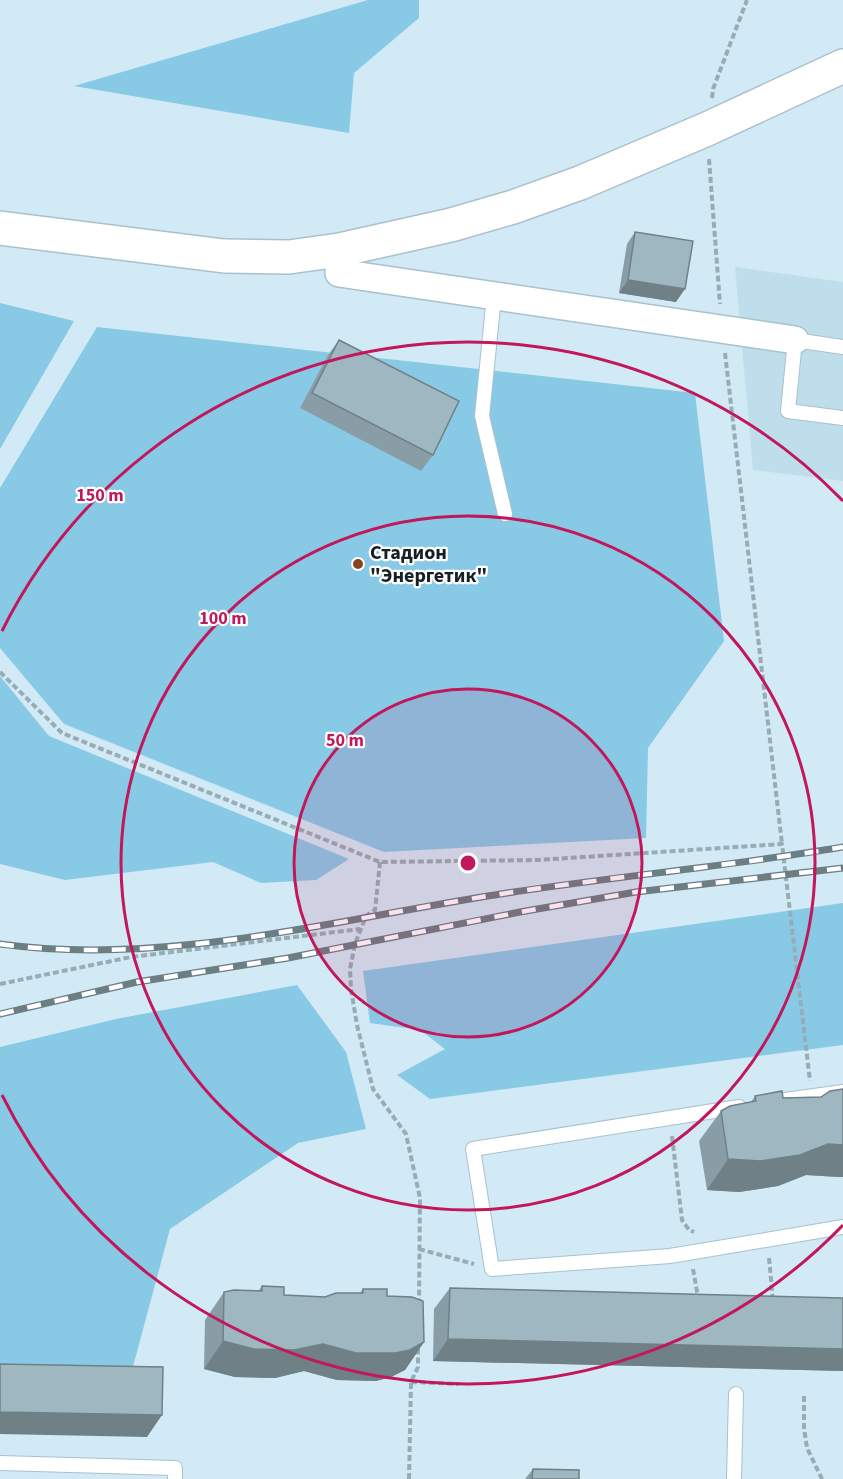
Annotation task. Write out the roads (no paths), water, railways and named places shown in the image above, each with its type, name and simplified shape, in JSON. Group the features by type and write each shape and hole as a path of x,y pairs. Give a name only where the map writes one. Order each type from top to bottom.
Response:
{"main road":[{"path":"0,228 224,256 289,257 339,250 451,225 513,207 580,183 707,129 843,66"}],"street":[{"path":"339,250 339,273 795,340"}],"lane":[{"path":"494,296 482,416 505,514"},
{"path":"843,347 795,340 788,411 843,418"},
{"path":"843,1092 473,1149 492,1269 670,1256 843,1227"},
{"path":"734,1479 736,1394"},
{"path":"0,1463 175,1468 175,1479"}],"railway":[{"path":"0,944 63,949 127,949 190,945 318,926 507,893 843,847"},
{"path":"0,1014 137,982 288,958 520,912 636,892 843,868"}],"place":[{"name":"Стадион \"Энергетик\"","path":"358,564"}]}
